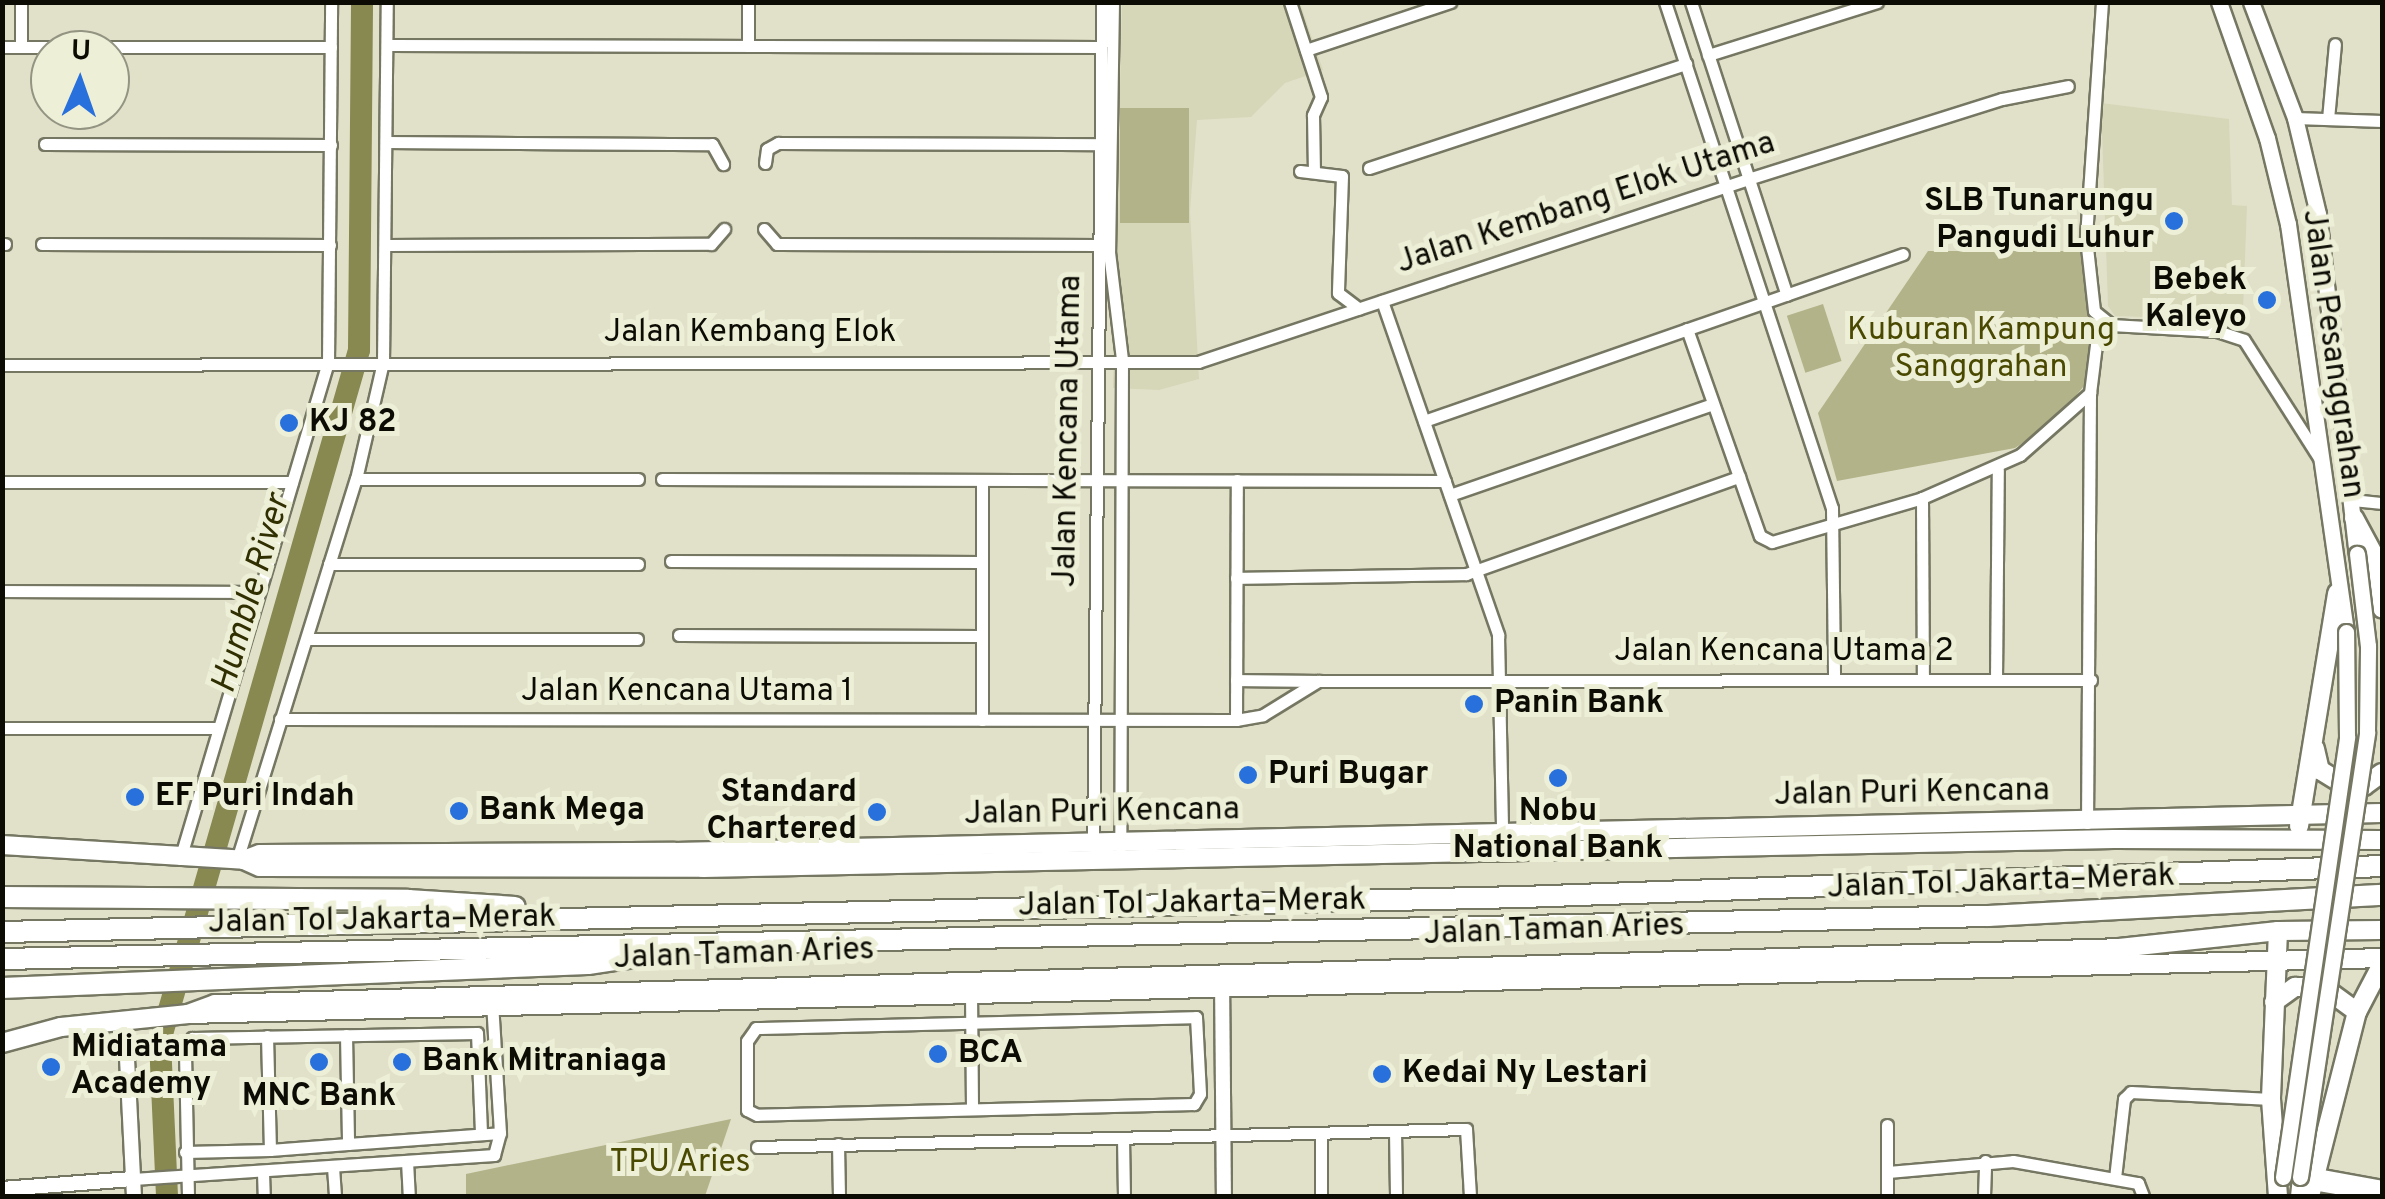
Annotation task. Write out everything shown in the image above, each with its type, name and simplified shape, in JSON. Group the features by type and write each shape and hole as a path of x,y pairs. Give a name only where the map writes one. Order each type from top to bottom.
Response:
{"highway":[{"name":"Jalan Tol Jakarta–Merak","path":"2,932 1522,897 2382,866"},
{"name":"Jalan Tol Jakarta–Merak","path":"2,958 1989,916 2382,896"},
{"path":"2,898 248,898 496,905 548,917"},
{"path":"2,988 588,964 628,958 646,946"},
{"path":"2,1000 76,985"}],"main road":[{"name":"Jalan Pesanggrahan","path":"2219,2 2279,183 2346,632 2347,737 2304,1182"},
{"name":"Jalan Pesanggrahan","path":"2252,2 2295,118 2321,235 2368,646 2367,732 2304,1182 2298,1196"},
{"path":"2354,509 2374,554 2382,608"},
{"path":"2311,842 2298,815 2338,592"},
{"path":"2314,737 2320,770 2332,781 2364,786 2382,773"},
{"name":"Jalan Puri Kencana","path":"2,844 237,860 260,854 1093,852 1502,834 2382,813"},
{"name":"Jalan Puri Kencana","path":"1120,851 2382,840"},
{"name":"Jalan Taman Aries","path":"1851,961 2119,948 2278,931 2382,930"},
{"path":"2278,931 2272,962 2271,1099 2280,1196"},
{"name":"Jalan Taman Aries","path":"2,1044 131,1019 492,1001 1660,965 2216,958 2382,961"},
{"path":"2304,1182 2357,1012 2382,961"},
{"path":"2274,1002 2309,985 2336,992 2357,1012"},
{"name":"Jalan Pesanggrahan","path":"2280,1196 2304,1182"}],"street":[{"path":"21,2 21,46"},
{"path":"185,859 216,728 332,362 331,2"},
{"path":"237,860 356,479 381,362 386,246 387,2"},
{"path":"748,2 748,46"},
{"path":"764,229 777,244 1103,250 1102,2"},
{"path":"1105,144 1113,2"},
{"path":"1290,2 1321,97 1312,115 1314,171"},
{"path":"1306,50 1450,2"},
{"path":"1665,2 1835,524 1834,679"},
{"path":"1691,2 1787,295"},
{"path":"1708,56 1877,2"},
{"path":"2086,840 2091,680 2090,392 2100,320 2089,290 2086,238 2102,2"},
{"path":"2328,119 2335,44"},
{"path":"387,45 1102,47"},
{"path":"2,46 331,47"},
{"path":"1369,168 1686,64"},
{"name":"Jalan Kembang Elok Utama","path":"1122,360 1215,359 1748,179 2002,99 2068,86"},
{"path":"2295,118 2382,122"},
{"path":"386,142 712,144 723,164"},
{"path":"765,163 767,149 778,143 1105,144"},
{"path":"45,144 331,145"},
{"path":"1300,171 1342,176 1338,293 1359,309"},
{"path":"386,246 711,244 724,228"},
{"path":"42,244 330,244"},
{"name":"Jalan Kencana Utama","path":"1103,250 1122,360 1120,851"},
{"name":"Jalan Kencana Utama","path":"1093,852 1095,360 1102,319 1103,250"},
{"path":"1424,421 1904,254"},
{"path":"1382,301 1498,635 1503,680 1502,834"},
{"path":"2100,320 2244,340 2319,457"},
{"path":"1687,330 1764,541 1922,498 1998,470 2090,392"},
{"name":"Jalan Kembang Elok","path":"2,365 1122,360"},
{"path":"1450,495 1714,404"},
{"path":"2293,415 2312,410"},
{"path":"1996,679 1998,470"},
{"path":"1236,578 1453,577 1739,477"},
{"path":"356,479 638,479"},
{"path":"662,479 1444,481"},
{"path":"982,480 982,720"},
{"path":"1236,480 1236,720"},
{"path":"2,482 292,482"},
{"path":"1922,498 1923,680"},
{"path":"2354,509 2382,504"},
{"path":"672,561 982,562"},
{"path":"329,564 638,564"},
{"path":"2,591 258,592"},
{"path":"679,635 982,636"},
{"path":"307,639 638,639"},
{"name":"Jalan Kencana Utama 2","path":"1236,680 2091,680"},
{"path":"1094,720 1236,720 1263,715 1318,681"},
{"name":"Jalan Kencana Utama 1","path":"280,719 1094,720"},
{"path":"2,728 216,728"},
{"path":"1222,980 1224,1196"},
{"path":"971,985 972,1108"},
{"path":"2,1190 43,1192 136,1178 488,1156 497,1152 500,1133 492,1001"},
{"path":"1196,1017 1200,1094 1194,1104 756,1116 747,1110 747,1041 756,1028 971,1024 1196,1017"},
{"path":"131,1019 134,1196"},
{"path":"188,1196 182,1177 188,1042 267,1036 493,1032"},
{"path":"477,1033 481,1133"},
{"path":"346,1035 348,1144"},
{"path":"267,1036 270,1150"},
{"path":"2115,1178 2130,1092 2271,1099"},
{"path":"1887,1125 1887,1196"},
{"path":"1396,1130 1396,1196"},
{"path":"757,1148 1468,1130 1470,1196"},
{"path":"186,1152 270,1150 500,1133"},
{"path":"1321,1133 1321,1196"},
{"path":"1122,1138 1124,1196"},
{"path":"838,1144 839,1196"},
{"path":"407,1161 408,1196"},
{"path":"1984,1196 1985,1161"},
{"path":"1888,1172 1985,1161 2115,1178 2142,1192"},
{"path":"333,1167 334,1196"},
{"path":"263,1173 264,1196"},
{"path":"2304,1182 2382,1186"},
{"path":"2304,1182 2382,1196"}],"shaded area":[{"path":"1122,3 1300,3 1323,70 1285,83 1251,117 1197,120 1190,211 1199,379 1159,390 1113,388"},
{"name":"SLB Tunarungu Pangudi Luhur","path":"2101,103 2229,119 2232,205 2247,206 2243,310 2229,320 2115,316 2108,306"}],"green space":[{"path":"1120,108 1189,108 1189,223 1120,223"},
{"name":"Kuburan Kampung Sanggrahan","path":"1928,251 2081,251 2096,326 2084,386 2054,422 2015,448 1837,481 1818,413"},
{"path":"1823,304 1842,361 1805,373 1787,316"},
{"name":"TPU Aries","path":"731,1119 705,1196 466,1196 466,1174"}],"waterway":[{"name":"Humble River","path":"167,1196 160,1041 359,350 362,2"}],"place":[{"name":"SLB Tunarungu Pangudi Luhur","path":"2174,221"},
{"name":"Bebek Kaleyo","path":"2267,300"},
{"name":"KJ 82","path":"289,423"},
{"name":"Panin Bank","path":"1474,704"},
{"name":"Puri Bugar","path":"1248,775"},
{"name":"Nobu National Bank","path":"1558,778"},
{"name":"EF Puri Indah","path":"135,797"},
{"name":"Bank Mega","path":"459,811"},
{"name":"Standard Chartered","path":"877,812"},
{"name":"BCA","path":"938,1054"},
{"name":"MNC Bank","path":"319,1062"},
{"name":"Bank Mitraniaga","path":"402,1062"},
{"name":"Midiatama Academy","path":"51,1067"},
{"name":"Kedai Ny Lestari","path":"1382,1074"}]}
